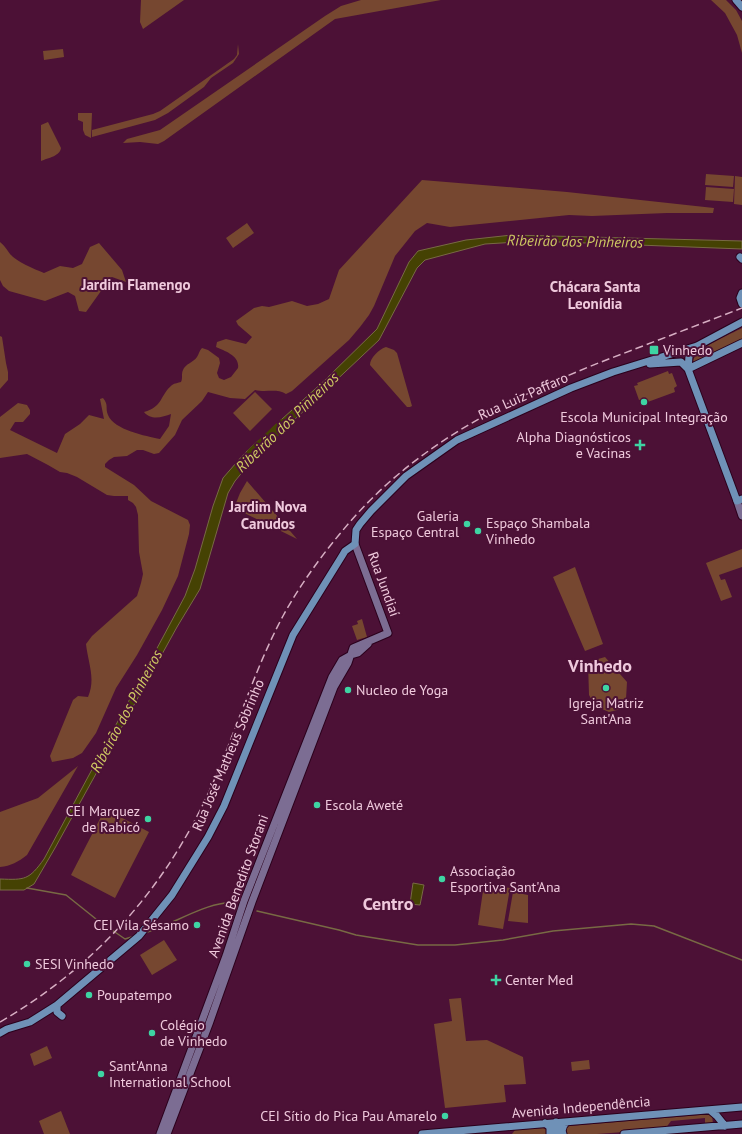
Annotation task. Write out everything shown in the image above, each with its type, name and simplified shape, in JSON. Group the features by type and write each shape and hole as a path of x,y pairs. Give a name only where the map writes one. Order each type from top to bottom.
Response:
{"main road":[{"path":"736,0 742,7"},
{"path":"742,293 740,298 742,304"},
{"name":"Rua Luiz Paffaro","path":"355,544 356,530 389,492 406,476 457,440 571,388 613,372 697,346 741,322"},
{"path":"688,369 742,343"},
{"path":"688,369 689,356 697,346"},
{"path":"639,364 681,362 688,369 739,500 742,516"},
{"name":"Rua Jundiaí","path":"355,544 388,634"},
{"name":"Rua José Matheus Sobrinho","path":"0,1033 30,1022 57,1005 139,936 172,895 208,837 224,806 293,635 345,551 355,544"},
{"name":"Avenida Benedito Storani","path":"167,1134 195,1062 252,902 334,687 348,662 353,647 388,634"},
{"name":"Avenida Benedito Storani","path":"160,1134 226,956 244,901 325,693 342,660 350,655"},
{"path":"57,1005 57,1012 62,1016"},
{"path":"187,1062 195,1062"},
{"path":"174,1098 182,1097"},
{"name":"Avenida Independência","path":"422,1134 742,1107"},
{"path":"710,1110 725,1126"},
{"path":"556,1122 557,1134"},
{"path":"563,1134 563,1128 567,1122"},
{"path":"545,1123 550,1127 550,1134"},
{"path":"624,1134 742,1124"}],"shaded area":[{"path":"141,0 184,0 143,29 140,22"},
{"path":"361,0 441,0 335,19 164,141 158,144 140,142 123,143 127,139 160,130 325,16 341,6"},
{"path":"711,0 726,0 736,10 742,21 742,53 737,35 725,13"},
{"path":"238,44 239,54 233,63 211,78 204,87 168,113 155,120 92,137 92,130 160,111 234,59 237,55"},
{"path":"63,49 64,57 44,60 43,51"},
{"path":"78,113 92,113 91,138 85,135 83,130 83,122 78,120"},
{"path":"48,122 61,148 56,155 41,161 41,125"},
{"path":"706,174 734,176 733,187 705,185"},
{"path":"735,176 742,177 742,205 734,204"},
{"path":"422,180 567,192 714,208 713,213 592,216 569,215 450,227 427,223 415,231 395,256 374,306 360,327 349,340 292,391 286,394 278,391 255,390 245,399 230,398 208,392 202,401 182,420 175,435 159,453 154,454 143,450 137,450 127,456 114,457 109,460 105,464 105,467 134,485 151,501 188,520 190,525 189,534 178,576 162,610 137,655 116,688 96,733 82,753 73,758 52,762 50,756 73,700 78,696 88,697 91,683 91,670 86,644 92,636 137,596 143,574 139,552 138,515 136,507 128,500 128,496 107,495 77,477 60,472 27,454 0,458 0,417 18,403 27,405 30,410 30,414 23,422 15,422 10,430 57,453 65,434 80,424 89,415 104,419 100,399 103,398 106,403 108,415 117,425 131,432 160,439 169,426 171,414 161,417 150,417 144,412 155,407 172,385 181,382 184,368 196,359 202,348 208,350 219,358 220,363 217,373 219,378 224,380 231,377 238,368 237,360 231,354 216,347 217,342 226,339 246,344 252,337 238,325 236,321 254,308 262,306 269,307 292,301 307,306 318,304 329,299 339,270"},
{"path":"706,187 734,189 733,202 705,200"},
{"path":"247,223 254,233 233,248 226,238"},
{"path":"0,242 17,260 44,273 60,266 73,268 82,264 90,247 99,243 122,270 126,282 112,277 101,281 101,291 86,312 79,311 75,296 68,292 45,301 9,291 3,286 0,280"},
{"path":"742,328 742,339 696,362 693,361 700,351 707,346"},
{"path":"0,336 2,337 8,380 0,389"},
{"path":"386,347 397,353 412,406 410,407 407,407 370,365 370,362 375,354"},
{"path":"668,371 669,374 672,373 677,386 674,388 675,392 645,403 643,399 639,400 634,386 638,385 637,383"},
{"path":"255,392 272,409 250,431 233,413"},
{"path":"247,481 297,539 234,508"},
{"path":"742,549 742,567 719,575 721,580 725,579 732,597 721,601 706,563"},
{"path":"575,567 603,644 585,651 553,577"},
{"path":"362,619 367,637 357,640 352,626 358,624 357,621"},
{"name":"Igreja Matriz Sant'Ana","path":"605,657 627,682 626,699 621,709 609,712 593,702 589,695 588,662"},
{"path":"78,766 27,855 21,860 8,866 0,867 0,812 38,798"},
{"path":"105,809 149,832 115,898 71,875"},
{"path":"484,884 510,888 503,929 478,925"},
{"path":"513,892 528,895 528,923 508,921"},
{"path":"164,940 177,960 152,975 140,955"},
{"path":"461,998 466,1041 487,1040 523,1057 526,1084 504,1085 506,1102 445,1108 434,1024 452,1021 449,999"},
{"path":"47,1046 52,1058 34,1066 30,1054"},
{"path":"589,1060 590,1069 572,1071 571,1062"},
{"path":"61,1111 70,1134 44,1134 39,1121"},
{"path":"712,1114 713,1125 705,1125 705,1118 671,1121 665,1129 597,1134 566,1134 565,1129 568,1126"},
{"path":"543,1128 548,1131 548,1134 512,1134 515,1130"}],"water":[{"path":"512,235 742,241 742,249 534,241 485,244 425,260 417,268 379,340 276,437 271,429 325,380 377,329 409,262 418,251 466,240"},
{"path":"259,440 264,446 235,481 228,493 200,589 177,627 55,848 34,884 24,890 0,890 0,879 21,879 26,877 34,871 44,859 185,596 195,569 213,506 223,478 243,455"},
{"path":"413,883 424,885 420,905 410,904"}],"waterway":[{"name":"Ribeirão dos Pinheiros","path":"252,453 283,424"},
{"path":"27,888 66,895 96,919 125,939 135,936"},
{"path":"144,933 165,926 204,908 225,903"},
{"path":"257,911 356,935 418,945 455,945 503,940 553,931 631,924 654,926 742,960"}],"railway":[{"path":"0,1022 35,1000 67,976 125,921 150,890 173,857 194,822 212,785 254,678 283,616 313,568 349,523 375,495 434,447 497,409 531,392 601,362 742,308"}],"place":[{"name":"Vinhedo","path":"654,350"},
{"name":"Escola Municipal Integração","path":"644,402"},
{"name":"Alpha Diagnósticos e Vacinas","path":"640,445"},
{"name":"Galeria Espaço Central","path":"467,524"},
{"name":"Espaço Shambala Vinhedo","path":"478,531"},
{"name":"Igreja Matriz Sant'Ana","path":"606,688"},
{"name":"Nucleo de Yoga","path":"348,690"},
{"name":"Escola Aweté","path":"317,805"},
{"name":"CEI Marquez de Rabicó","path":"148,819"},
{"name":"Associação Esportiva Sant'Ana","path":"442,879"},
{"name":"CEI Vila Sésamo","path":"197,925"},
{"name":"SESI Vinhedo","path":"27,964"},
{"name":"Center Med","path":"496,980"},
{"name":"Poupatempo","path":"89,995"},
{"name":"Colégio de Vinhedo","path":"152,1033"},
{"name":"Sant'Anna International School","path":"101,1074"},
{"name":"CEI Sítio do Pica Pau Amarelo","path":"445,1116"}],"district":[{"name":"Jardim Flamengo","path":"136,284"},
{"name":"Chácara Santa Leonídia","path":"595,294"},
{"name":"Jardim Nova Canudos","path":"268,514"},
{"name":"Vinhedo","path":"600,665"},
{"name":"Centro","path":"388,903"}]}
